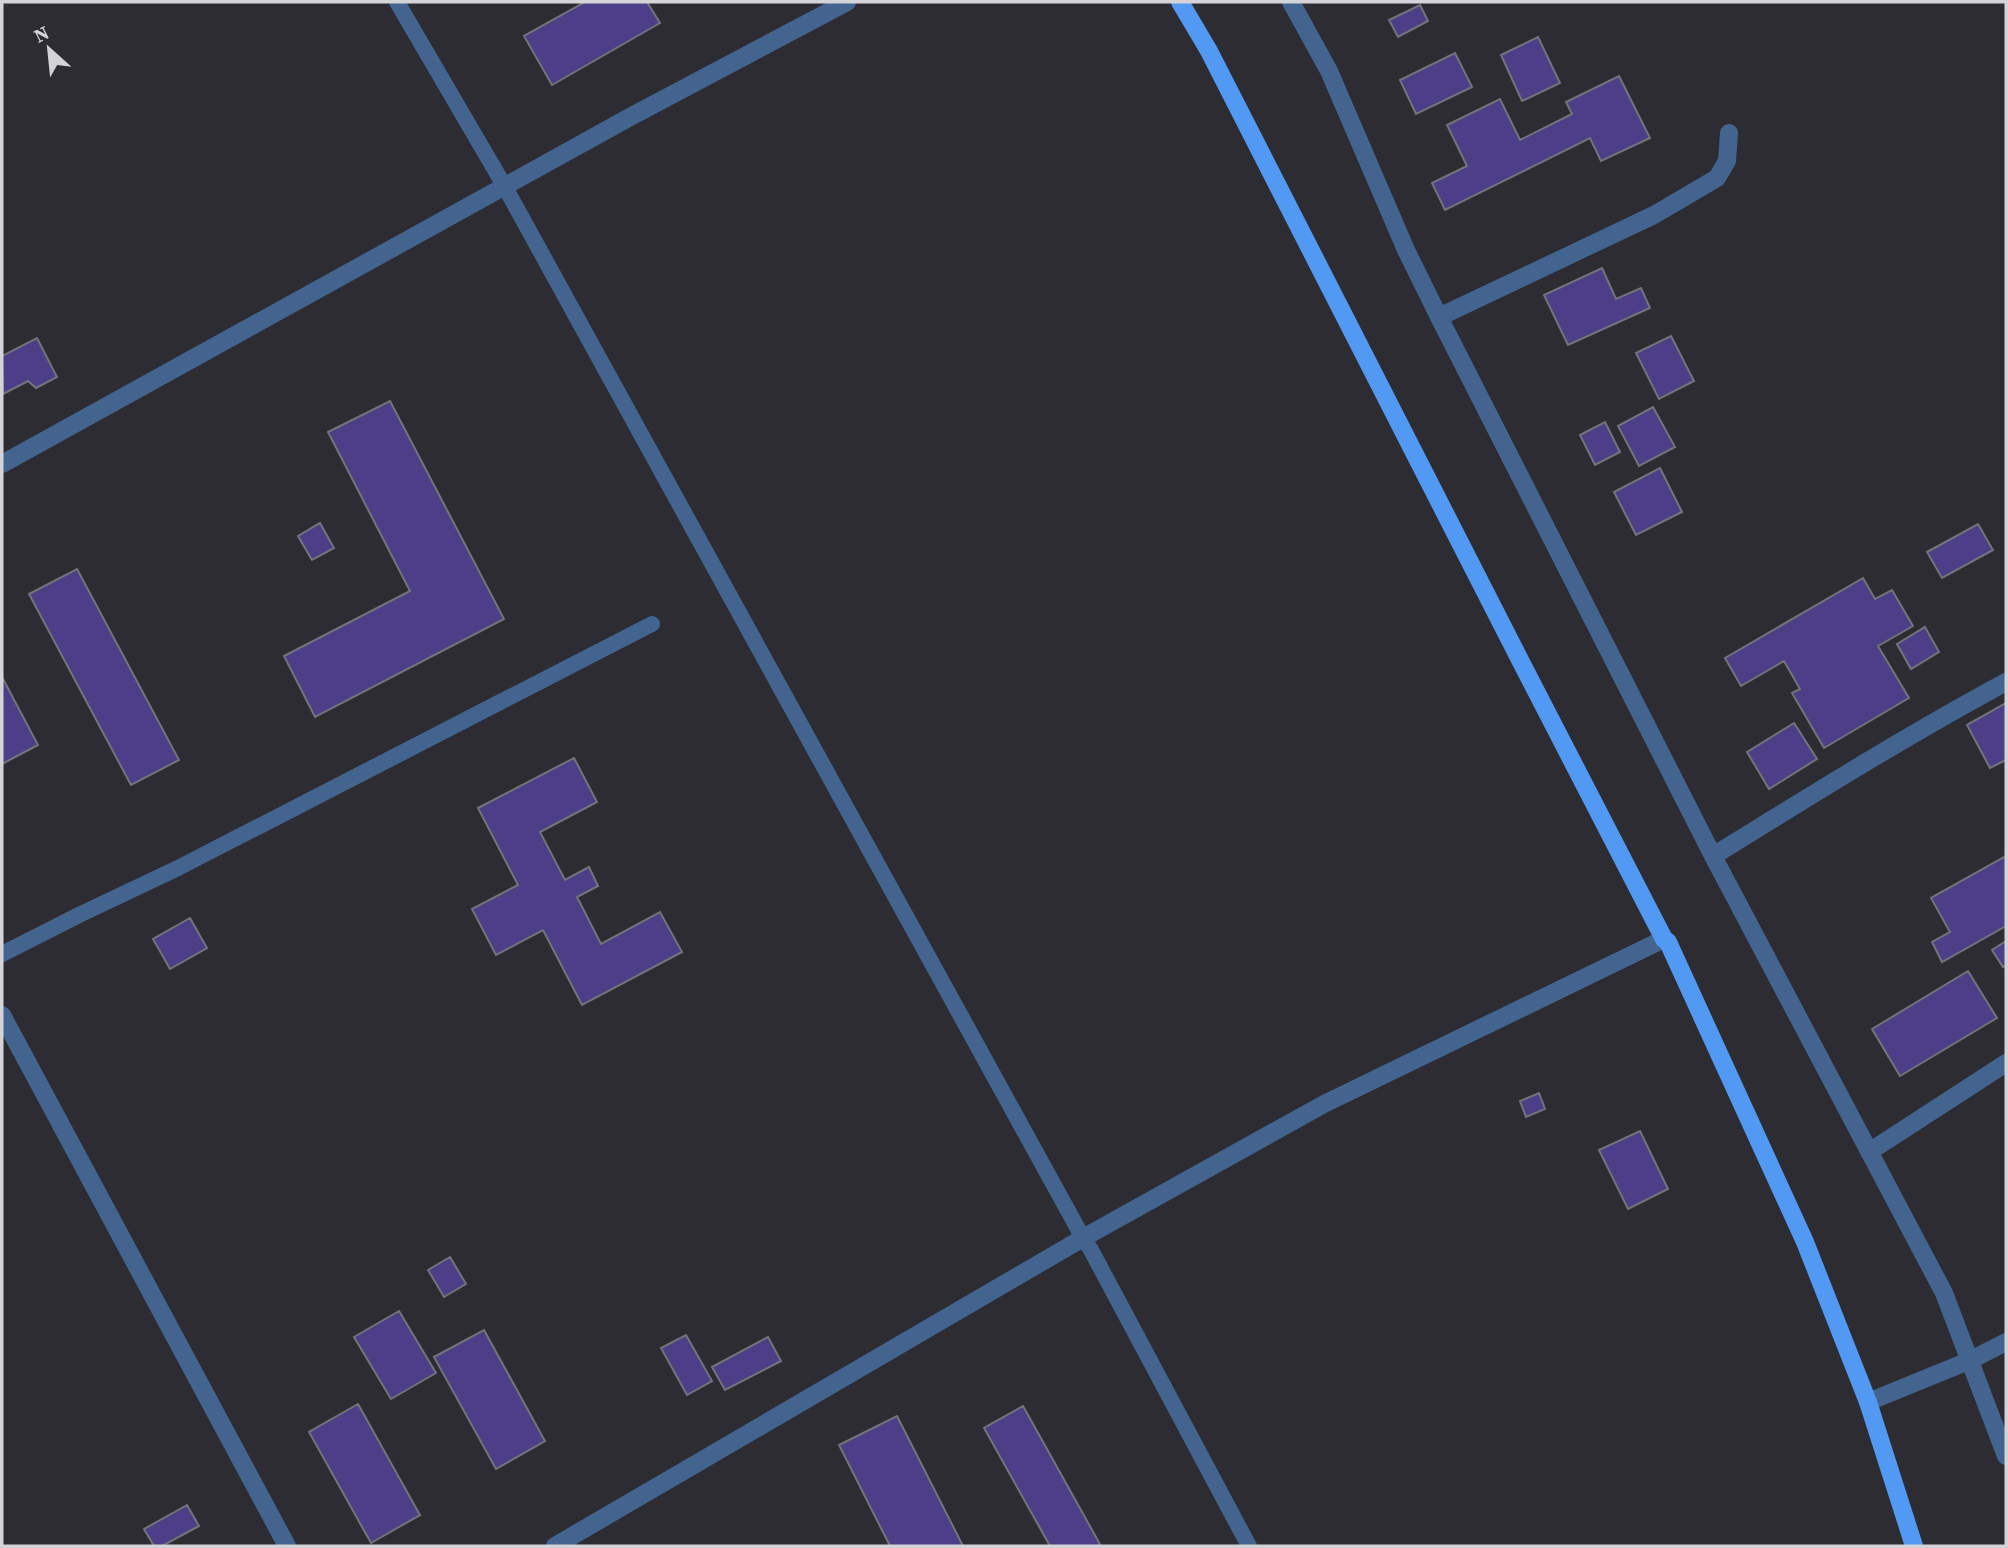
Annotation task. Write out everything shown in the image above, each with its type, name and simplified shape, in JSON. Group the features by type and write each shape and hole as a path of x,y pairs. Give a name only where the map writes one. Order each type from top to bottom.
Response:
{"main road":[{"path":"1180,2 1209,51 1520,660 1664,939 1668,942 1805,1241 1868,1402 1914,1546"}],"street":[{"path":"2,464 642,111 847,2"},
{"path":"1291,2 1329,71 1406,250 1439,317 1713,856 1944,1293 2006,1456"},
{"path":"1439,317 1654,215 1717,178 1727,161 1729,133"},
{"path":"1713,856 1854,769 2006,682"},
{"path":"555,1546 1083,1238 1324,1104 1664,939"},
{"path":"2,1015 287,1546"},
{"path":"1869,1152 2006,1063"},
{"path":"1868,1402 1971,1360 2006,1342"}],"lane":[{"path":"397,2 505,187 1091,1250 1249,1546"},
{"path":"2,954 197,859 652,624"}],"building":[{"path":"585,2 647,2 660,23 552,85 524,36"},
{"path":"1420,5 1428,21 1398,37 1389,20"},
{"path":"1538,37 1560,83 1522,101 1501,55"},
{"path":"1455,53 1472,87 1416,114 1400,80"},
{"path":"1619,76 1650,138 1601,161 1590,138 1445,210 1432,183 1467,166 1447,125 1500,99 1520,140 1572,114 1566,102"},
{"path":"1602,268 1616,299 1641,288 1650,308 1568,345 1544,295"},
{"path":"1671,336 1694,381 1659,399 1636,353"},
{"path":"37,338 57,377 36,388 28,381 3,394 2,356"},
{"path":"390,401 504,619 315,717 284,656 410,591 328,432"},
{"path":"1653,407 1675,447 1639,466 1618,426"},
{"path":"1605,422 1620,452 1595,465 1580,435"},
{"path":"1660,468 1682,512 1636,535 1614,492"},
{"path":"320,523 334,548 312,560 298,536"},
{"path":"1978,524 1993,550 1942,578 1927,552"},
{"path":"77,569 179,760 131,785 29,594"},
{"path":"1863,578 1875,599 1892,590 1913,626 1878,646 1909,698 1824,748 1792,693 1800,689 1784,661 1741,686 1725,658"},
{"path":"1925,627 1939,652 1911,669 1897,644"},
{"path":"2,677 38,745 2,764"},
{"path":"2006,703 2006,760 1990,768 1967,725"},
{"path":"1794,723 1817,759 1769,789 1747,752"},
{"path":"574,758 597,802 540,832 565,880 589,867 598,886 577,897 601,944 660,912 682,952 582,1005 543,930 496,955 472,909 518,885 478,808"},
{"path":"2006,856 2006,926 1942,962 1932,942 1950,932 1931,898"},
{"path":"190,918 207,948 170,969 153,939"},
{"path":"2006,941 2006,965 2003,967 1992,950"},
{"path":"1968,971 1997,1018 1900,1076 1872,1029"},
{"path":"1539,1093 1545,1109 1526,1117 1520,1101"},
{"path":"1640,1131 1668,1189 1628,1209 1599,1150"},
{"path":"450,1257 466,1284 444,1297 428,1270"},
{"path":"399,1311 436,1373 391,1399 354,1337"},
{"path":"484,1330 545,1441 496,1469 434,1357"},
{"path":"686,1335 712,1381 687,1395 661,1348"},
{"path":"768,1337 781,1361 725,1390 712,1367"},
{"path":"358,1404 420,1515 371,1543 309,1432"},
{"path":"1023,1406 1101,1546 1050,1546 984,1428"},
{"path":"897,1416 963,1546 890,1546 839,1445"},
{"path":"187,1505 199,1526 162,1546 154,1546 144,1529"}]}
